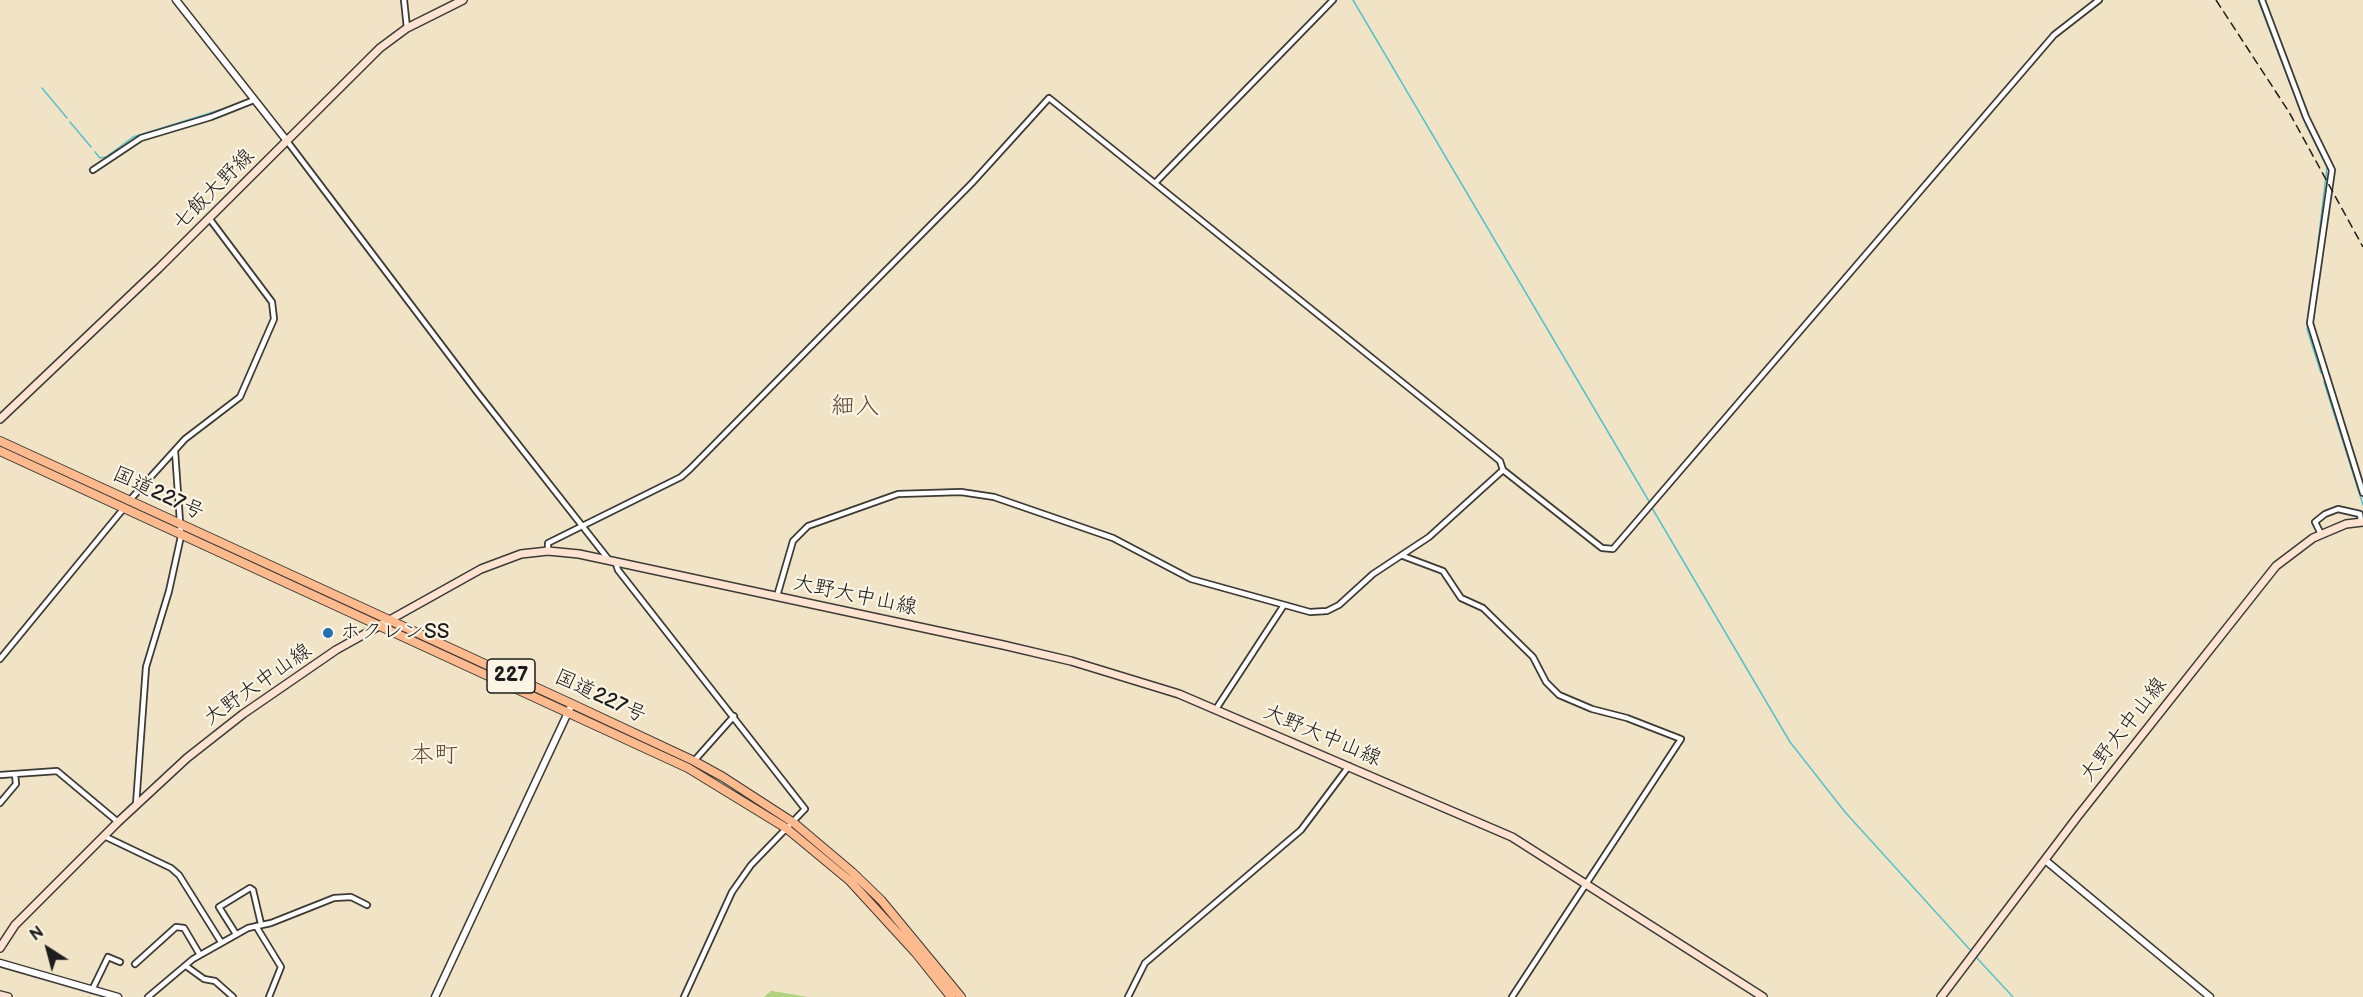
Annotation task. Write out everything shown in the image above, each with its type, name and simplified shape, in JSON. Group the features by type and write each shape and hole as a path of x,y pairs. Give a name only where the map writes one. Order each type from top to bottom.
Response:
{"highway":[{"name":"国道227号","path":"0,441 388,619 570,708 748,791 880,900 961,997"},
{"name":"国道227号","path":"0,451 378,625 570,708"},
{"name":"国道227号","path":"790,826 850,881 915,952 951,997"}],"main road":[{"name":"七飯大野線","path":"0,419 209,218 380,48 407,28 462,0"},
{"name":"大野大中山線","path":"1941,997 2045,860 2270,574 2287,556 2321,534 2362,522"},
{"name":"大野大中山線","path":"0,948 15,925 136,805 187,758 291,679 388,619 497,561 521,554 548,551 612,561 1071,661 1169,691 1216,709 1512,837 1763,997"},
{"path":"0,994 8,997"}],"street":[{"path":"176,0 287,141 477,392 805,809 751,865 732,892 684,997"},
{"path":"404,0 407,28"},
{"path":"1156,182 1333,0"},
{"path":"548,551 548,543 681,477 690,469 972,183 1049,98 1500,461 1503,470 1607,551 1617,545 1653,504 2054,35 2070,20 2099,0"},
{"path":"2262,0 2306,117 2332,170 2310,323 2363,493"},
{"path":"93,170 141,138 211,117 254,100"},
{"path":"0,659 123,508 185,439 240,397 274,319 272,302 209,218"},
{"path":"136,805 146,667 169,591 181,536 175,451"},
{"path":"777,596 794,541 808,526 898,494 961,492 994,497 1113,538 1191,579 1310,612 1335,608 1373,574 1429,537 1503,470"},
{"path":"2321,534 2315,522 2325,514 2338,509 2360,514 2362,522"},
{"path":"1403,556 1443,571 1461,598 1483,608 1533,657 1546,682 1559,695 1592,709 1627,718 1681,739 1512,997"},
{"path":"1216,709 1284,605"},
{"path":"435,997 570,708"},
{"path":"691,764 734,716"},
{"path":"1128,997 1145,963 1301,830 1349,766"},
{"path":"0,775 57,771 118,822"},
{"path":"0,803 16,784 15,774"},
{"path":"104,836 171,868 179,875 221,942"},
{"path":"2045,860 2210,997"},
{"path":"236,934 219,907 250,888 254,890 258,925 281,967 269,997"},
{"path":"148,997 200,955 236,934 258,925 271,923 334,897 351,897 367,904"},
{"path":"135,964 176,927 184,928 200,955"},
{"path":"92,990 108,957 120,962"},
{"path":"0,963 118,997"},
{"path":"186,966 204,979 215,981 233,997"}],"green space":[{"path":"772,991 808,997 764,997"}],"waterway":[{"path":"1353,0 1650,503"},
{"path":"2258,0 2306,125 2327,167 2317,252"},
{"path":"42,88 67,118"},
{"path":"95,152 100,158 106,157 133,137 236,105"},
{"path":"70,122 91,147"},
{"path":"2317,256 2307,329 2321,373"},
{"path":"2324,382 2363,505"},
{"path":"1652,508 1790,742 1845,812 1972,952"},
{"path":"1975,956 2013,997"}],"railway":[{"path":"2216,0 2289,112 2363,247"}],"place":[{"name":"ホクレンSS","path":"328,633"}],"district":[{"name":"細入","path":"855,407"},
{"name":"本町","path":"434,756"}]}
